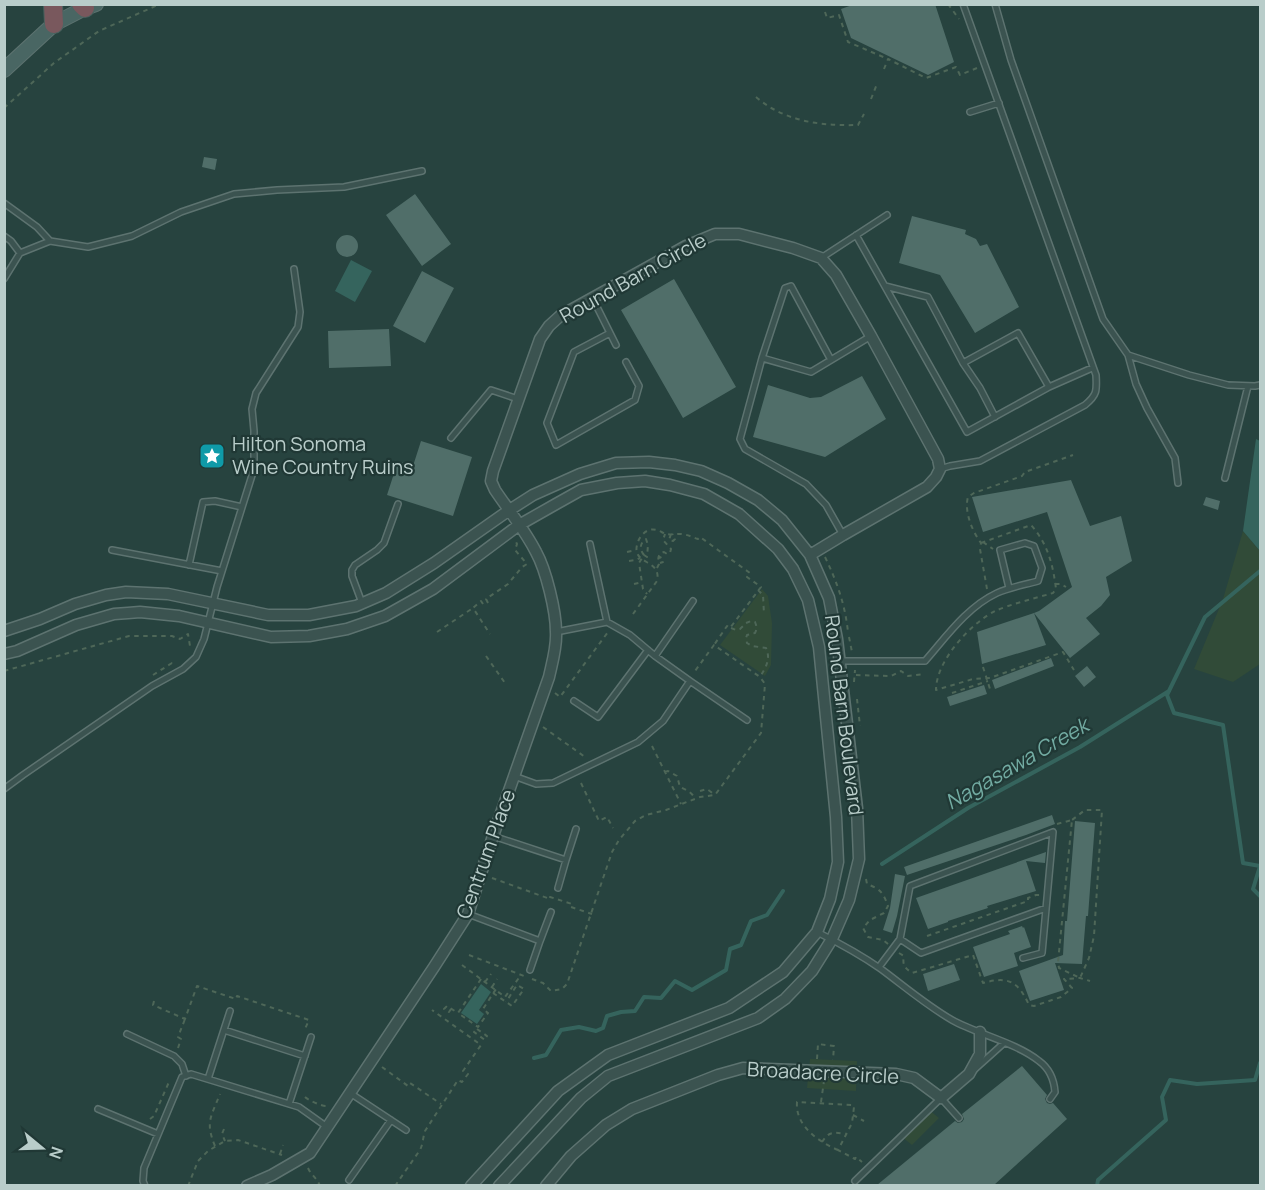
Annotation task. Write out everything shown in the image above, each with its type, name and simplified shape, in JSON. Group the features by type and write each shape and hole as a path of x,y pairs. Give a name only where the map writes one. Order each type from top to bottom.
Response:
{"highway":[{"path":"53,4 54,24"}],"main road":[{"path":"4,70 54,24 87,5"}],"street":[{"name":"Round Barn Circle","path":"519,525 491,481 540,339 560,316 686,246 715,234 739,234 821,258"},
{"path":"810,555 927,487 940,469 938,459 871,336 836,275 821,258"},
{"name":"Round Barn Boulevard","path":"4,631 75,604 126,592 168,594 268,615 309,615 356,606 386,593 434,563 533,495 580,474 616,463 648,462 701,471 758,500 782,520 810,555 829,598 837,639 857,808 859,859 849,900 832,939 812,971 785,999 758,1018 608,1076 581,1098 498,1185"},
{"name":"Round Barn Boulevard","path":"4,654 17,651 76,625 114,614 140,612 179,616 271,637 309,636 347,629 385,616 433,589 519,525 581,490 617,483 645,481 704,494 739,514 778,549 793,569 808,600 819,647 836,817 838,862 830,899 817,932 783,972 729,1008 608,1055 558,1091 471,1185"},
{"name":"Centrum Place","path":"247,1185 272,1175 310,1153 468,914 549,677 554,655 556,632 543,568 537,553 519,525"},
{"path":"940,1098 969,1074 980,1054 980,1032"},
{"name":"Broadacre Circle","path":"546,1185 571,1155 606,1125 632,1109 718,1075 743,1068 896,1074 914,1078 940,1098"}],"lane":[{"path":"940,469 980,461 1085,405 1097,390 1096,375 963,4"},
{"path":"995,4 1011,60 1102,319 1128,355 1136,384 1175,458 1178,483"},
{"path":"970,112 999,103"},
{"path":"4,279 20,253 50,241 88,247 132,236 181,212 234,194 344,187 422,171"},
{"path":"4,203 37,227 50,241"},
{"path":"821,258 887,215"},
{"path":"856,235 967,432 1049,387 1092,368"},
{"path":"4,236 12,241 20,253"},
{"path":"4,789 152,686 183,669 196,657 204,639 222,571 254,469 252,409 256,393 298,327 300,312 294,269"},
{"path":"831,360 791,286 785,288 762,358 740,439 745,449 806,484 826,505 843,535"},
{"path":"885,286 928,297 995,417"},
{"path":"592,297 616,345"},
{"path":"610,333 574,352 547,423 556,445 635,400 639,386 626,362"},
{"path":"963,363 1018,333 1049,387"},
{"path":"762,358 811,372 871,336"},
{"path":"1128,355 1228,385 1260,385"},
{"path":"1225,478 1248,386"},
{"path":"451,438 491,390 518,399"},
{"path":"189,565 203,502 215,501 242,507"},
{"path":"362,603 352,570 355,565 384,543 398,504"},
{"path":"840,661 925,661 971,609 994,594 1038,581 1042,568 1034,546 1025,543 1000,550 1009,588"},
{"path":"590,544 607,622"},
{"path":"112,550 222,571"},
{"path":"655,656 693,601"},
{"path":"556,632 607,622 630,635 655,656 747,720"},
{"path":"574,701 598,717 648,650"},
{"path":"514,776 536,784 554,783 638,742 663,721 690,681"},
{"path":"558,888 576,829"},
{"path":"879,967 900,939 910,886 1053,832 1042,953 1023,958"},
{"path":"493,836 566,860"},
{"path":"900,939 921,953 1046,908"},
{"path":"530,970 551,912"},
{"path":"468,914 540,941"},
{"path":"817,932 879,967 953,1020 1036,1059 1047,1068 1054,1081 1055,1092 1050,1099"},
{"path":"208,1079 230,1011"},
{"path":"224,1030 305,1056"},
{"path":"127,1034 174,1056 182,1064 186,1076"},
{"path":"289,1104 311,1037"},
{"path":"969,1074 1004,1043"},
{"path":"145,1185 144,1168 182,1077 190,1074 298,1107 327,1127"},
{"path":"350,1093 406,1131"},
{"path":"855,1181 940,1098 959,1118"},
{"path":"98,1109 158,1134"},
{"path":"349,1180 391,1120"}],"path":[{"path":"4,108 54,63 99,31 160,4"},
{"path":"948,4 960,20"},
{"path":"825,12 827,18 839,15 848,42 926,78 956,67 960,75 977,68 974,58"},
{"path":"884,69 888,59"},
{"path":"871,99 877,84"},
{"path":"756,97 764,104 789,117 813,124 858,124 864,114"},
{"path":"988,598 981,543 975,534 966,505 968,497 1022,476 1025,472 1073,455"},
{"path":"981,543 1031,525 1045,544 1053,565 1056,589 1053,593 996,611 969,630 944,664 936,689 938,691 973,679 987,680"},
{"path":"633,614 657,581 658,576 654,566 641,558 636,550 639,538 650,530 657,530 665,534 698,539 700,537 750,573 747,577 761,587 730,628"},
{"path":"656,569 661,553 670,553 670,547 663,540 665,534"},
{"path":"629,561 644,555 646,557 648,544 646,539 640,547 644,555"},
{"path":"488,603 486,598 508,584 527,564 515,549 516,542"},
{"path":"627,552 636,550"},
{"path":"641,558 639,563 643,589 647,595"},
{"path":"634,584 642,582"},
{"path":"1055,584 1066,586"},
{"path":"758,590 763,595 764,615"},
{"path":"437,632 481,602 483,604"},
{"path":"473,608 490,634"},
{"path":"695,670 727,626 736,630 751,621 755,622 757,630 747,635 747,643 766,648 769,658 760,677"},
{"path":"555,693 561,697 608,632"},
{"path":"4,670 129,636 172,636 180,639 188,634 191,645 189,652"},
{"path":"469,955 543,983 551,991 562,989 567,984 612,852 619,840 635,821 645,814 715,795 761,733 765,684 760,677 714,645"},
{"path":"952,693 1063,652 1074,670"},
{"path":"486,656 505,683"},
{"path":"153,675 172,663 176,664"},
{"path":"983,667 990,689"},
{"path":"856,675 891,676 901,671 908,676 924,674"},
{"path":"543,727 587,759"},
{"path":"652,746 681,804"},
{"path":"665,772 668,771 677,776 680,787 693,795 695,799"},
{"path":"581,783 599,821 607,818 612,828"},
{"path":"699,791 707,789 715,795"},
{"path":"1053,832 1057,823 1072,820 1084,810 1102,810 1094,936 1089,958 1080,978 1059,968 1058,962 1072,820"},
{"path":"492,878 550,899 550,897 572,904 571,907 592,914"},
{"path":"927,936 1041,895"},
{"path":"462,965 505,996 521,975"},
{"path":"485,982 491,974"},
{"path":"458,1013 481,979"},
{"path":"492,987 497,979"},
{"path":"493,993 506,1002 512,1006 524,989 518,985 506,1002"},
{"path":"452,1009 477,1028 488,1013 483,1009 496,989"},
{"path":"395,1185 423,1145 424,1131 458,1080 462,1082 468,1074 463,1071 481,1045 432,1010"},
{"path":"182,1052 177,1049 181,1039 178,1037 185,1019"},
{"path":"816,1071 818,1044 834,1046 833,1072"},
{"path":"382,1067 408,1086 410,1083 442,1105"},
{"path":"150,1119 154,1116 171,1079"},
{"path":"214,1146 209,1124 220,1094"},
{"path":"821,1102 822,1095"},
{"path":"304,1097 321,1106 326,1106"},
{"path":"838,1150 852,1123 853,1105 799,1101 796,1104 800,1118 810,1134 822,1142 855,1159 856,1157"},
{"path":"853,1115 864,1121"},
{"path":"224,1128 222,1134 225,1142"},
{"path":"822,1142 826,1135 831,1133 846,1134"},
{"path":"188,1185 198,1161 214,1146 225,1142 238,1140 284,1156"},
{"path":"280,1154 283,1145"},
{"path":"308,1168 310,1174 318,1179 320,1185"}],"shaded area":[{"path":"351,260 372,271 355,302 335,291"},
{"path":"1256,439 1260,441 1260,551 1243,531"},
{"path":"1243,531 1260,551 1260,664 1233,682 1194,669 1223,599"},
{"path":"762,589 768,596 772,623 771,665 765,676 720,645"},
{"path":"481,984 491,992 479,1010 484,1014 477,1024 461,1013"},
{"path":"810,1059 857,1061 856,1091 807,1088"},
{"path":"928,1109 939,1118 912,1145 902,1137"}],"building":[{"path":"855,4 935,4 954,62 928,75 851,38 841,9"},
{"path":"204,157 217,159 215,170 202,167"},
{"path":"415,194 451,244 422,266 386,215"},
{"path":"912,216 966,230 965,234 976,239 980,246 987,244 1019,307 975,333 940,275 899,263"},
{"path":"347,235 355,238 358,246 355,254 347,257 339,254 336,246 339,238"},
{"path":"422,271 454,288 425,343 393,326"},
{"path":"674,279 736,387 683,418 621,310"},
{"path":"389,329 391,366 329,368 328,331"},
{"path":"862,376 886,419 825,457 753,437 768,385 810,398 821,397"},
{"path":"421,441 472,457 453,516 387,495 398,461 413,466"},
{"path":"1071,480 1090,526 1121,516 1132,561 1106,577 1110,595 1086,618 1100,634 1070,658 1034,613 1072,587 1047,512 983,532 972,497"},
{"path":"1206,497 1220,501 1218,510 1203,505"},
{"path":"1034,613 1046,645 982,664 977,632"},
{"path":"1051,658 1054,666 995,689 992,680"},
{"path":"1087,666 1096,677 1084,687 1075,676"},
{"path":"984,685 987,694 950,706 947,697"},
{"path":"1052,815 1055,824 907,875 904,867"},
{"path":"1075,821 1095,823 1082,964 1055,963 1064,990 1030,1001 1019,971 1063,955"},
{"path":"1046,852 1045,863 1026,861 1036,891 987,906 988,908 928,929 916,898"},
{"path":"895,874 905,876 892,933 883,930 890,908"},
{"path":"1022,926 1031,947 1014,953 1018,966 984,977 973,947 1010,934 1008,931"},
{"path":"954,964 960,980 928,991 923,974"},
{"path":"1022,1066 1047,1095 1045,1099 1047,1103 1053,1103 1067,1119 994,1185 877,1185 955,1121 962,1122 964,1119 962,1114"}],"waterway":[{"path":"1260,571 1205,617 1167,695 1174,713 1223,725 1243,863 1260,866 1253,889 1260,896"},
{"name":"Nagasawa Creek","path":"882,864 968,808 1080,747 1169,691"},
{"name":"Nagasawa Creek","path":"534,1058 546,1055 561,1030 579,1027 596,1031 603,1028 607,1016 635,1011 644,997 661,998 675,981 692,990 726,970 730,949 741,945 751,921 767,915 783,891"},
{"path":"1097,1186 1098,1180 1166,1120 1162,1097 1170,1080 1197,1084 1255,1080 1260,1063"}],"place":[{"name":"Hilton Sonoma Wine Country Ruins","path":"212,456"}]}
